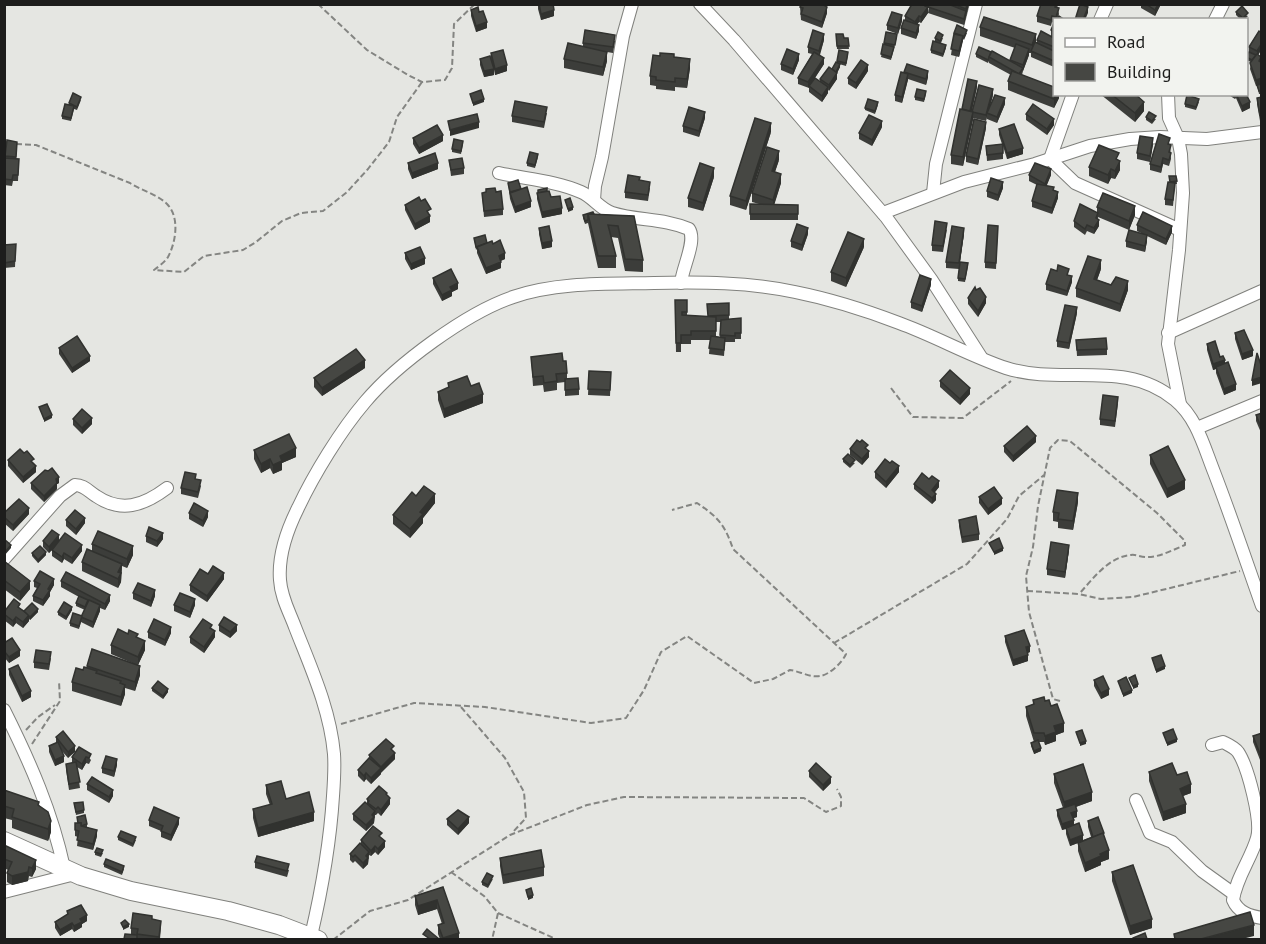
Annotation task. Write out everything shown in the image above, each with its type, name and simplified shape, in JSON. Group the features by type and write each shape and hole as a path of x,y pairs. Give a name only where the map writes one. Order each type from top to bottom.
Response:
{"street":[{"path":"594,200 623,36 632,4"},
{"path":"700,4 734,40 883,213 931,279 981,357"},
{"path":"933,193 936,164 976,4"},
{"path":"1101,18 1107,4"},
{"path":"1216,18 1223,4"},
{"path":"1050,159 1072,96"},
{"path":"1168,96 1169,118 1178,138 1183,193 1168,333 1168,354 1180,404"},
{"path":"883,213 964,182 1110,142 1160,137 1207,139 1262,132"},
{"path":"1050,159 1075,183 1180,230"},
{"path":"499,173 578,191 609,212 662,221 689,229 692,237 682,271 681,283"},
{"path":"4,841 69,871 131,891 228,911 315,938 330,837 334,756 330,727 318,683 283,599 280,579 282,549 299,506 351,420 367,399 448,331 474,315 513,297 535,291 574,286 681,283 741,284 795,292 901,324 1003,367 1022,372 1098,374 1145,382 1165,392 1180,404 1197,428 1234,524 1262,606"},
{"path":"1168,333 1262,291"},
{"path":"1197,428 1262,402"},
{"path":"4,559 60,496 75,485 83,486 103,501 118,506 142,502 167,488"},
{"path":"4,710 47,805 69,871"},
{"path":"1212,745 1223,742 1237,751 1244,767 1259,823 1257,838 1233,900 1246,914 1262,918"},
{"path":"1136,800 1150,833 1172,842 1202,871 1234,894"},
{"path":"4,892 69,871"}],"path":[{"path":"318,4 367,50 422,82 445,80 452,68 454,24 475,4"},
{"path":"15,144 36,145 159,197 175,214 176,228 167,258 154,270 184,272 204,256 243,250 282,221 301,213 323,211 331,205 354,184 389,142 397,117 422,82"},
{"path":"891,388 913,417 963,418 1022,372"},
{"path":"1060,701 1053,699 1029,612 1026,576 1050,448 1058,440 1070,441 1157,513 1185,541 1185,545 1162,555 1146,557 1131,555 1115,560 1100,570 1079,594"},
{"path":"834,643 967,564 1006,519 1019,496 1044,475"},
{"path":"330,727 414,702 485,708 591,723 626,718 644,690 661,652 687,636 754,683 773,679 790,670 819,677 844,659 846,654 733,549 726,529 714,514 697,503 672,510"},
{"path":"1027,591 1079,594 1101,599 1133,597 1248,569"},
{"path":"26,758 34,738 60,701 59,681"},
{"path":"16,735 29,728 38,717 60,701"},
{"path":"460,706 506,758 524,792 526,818 510,835"},
{"path":"333,939 370,911 408,900 510,835 587,805 624,797 804,798 826,812 841,806 841,797 837,789"},
{"path":"452,872 484,896 498,913 558,939"},
{"path":"492,939 498,913"}],"building":[{"path":"539,4 553,4 554,10 541,14"},
{"path":"801,4 822,4 827,7 822,22 801,14 803,8 800,7"},
{"path":"912,4 926,4 925,6 928,7 915,22 905,16"},
{"path":"929,4 948,4 966,11 964,19 928,7"},
{"path":"953,4 967,4 966,9"},
{"path":"1041,4 1056,4 1055,7 1059,8 1056,17 1052,16 1051,20 1037,16"},
{"path":"1080,4 1088,7 1084,18 1076,18"},
{"path":"1146,4 1158,4 1155,10"},
{"path":"1242,6 1248,13 1243,18 1236,12"},
{"path":"478,7 479,12 483,11 487,22 476,26 471,10"},
{"path":"892,12 902,15 898,28 887,25"},
{"path":"984,17 1036,34 1032,45 980,27"},
{"path":"904,20 919,25 916,33 901,28"},
{"path":"957,25 967,30 964,37 954,33"},
{"path":"585,30 615,35 613,47 583,43"},
{"path":"813,30 824,34 819,51 808,47"},
{"path":"1041,31 1053,37 1053,47 1037,40"},
{"path":"1259,31 1262,33 1262,43 1257,51 1249,47"},
{"path":"886,32 897,34 895,45 884,43"},
{"path":"938,32 943,35 940,41 935,38"},
{"path":"836,34 843,34 844,38 848,38 849,46 837,46"},
{"path":"954,34 963,36 959,51 951,49"},
{"path":"933,41 946,45 943,54 931,50"},
{"path":"1035,42 1053,51 1053,61 1031,51"},
{"path":"568,43 607,52 603,67 564,59"},
{"path":"883,44 894,47 891,57 881,54"},
{"path":"1016,44 1029,49 1023,65 1010,60"},
{"path":"979,47 991,52 988,60 976,54"},
{"path":"787,49 799,54 793,69 781,64"},
{"path":"503,50 507,65 495,69 491,53"},
{"path":"839,50 848,52 846,63 837,61"},
{"path":"992,51 1023,68 1019,74 989,57"},
{"path":"814,52 824,58 808,82 798,78"},
{"path":"1249,52 1256,55 1252,60 1248,58"},
{"path":"660,53 690,59 687,79 675,78 675,82 656,80 656,77 650,76 653,55 660,56"},
{"path":"1257,54 1261,57 1259,61 1262,63 1262,78 1256,80 1250,63"},
{"path":"490,56 494,69 484,71 480,59"},
{"path":"861,60 868,65 856,83 848,78"},
{"path":"836,62 840,64 836,72 832,69"},
{"path":"907,64 928,71 926,79 904,72"},
{"path":"829,67 837,73 829,85 820,79"},
{"path":"1012,71 1053,87 1053,96 1055,96 1054,99 1008,81"},
{"path":"901,72 908,74 902,97 895,95"},
{"path":"815,78 828,87 822,96 809,86"},
{"path":"968,79 977,81 970,111 962,109"},
{"path":"1262,84 1262,90 1259,91 1257,85"},
{"path":"979,85 993,89 986,115 972,112"},
{"path":"917,89 926,91 924,99 915,97"},
{"path":"481,90 484,99 473,103 470,94"},
{"path":"73,93 81,97 77,107 69,103"},
{"path":"995,95 1005,98 997,117 987,113"},
{"path":"1114,96 1137,96 1144,102 1135,113"},
{"path":"1187,96 1199,99 1196,107 1185,104"},
{"path":"1237,96 1247,96 1250,102 1242,106"},
{"path":"1262,97 1262,115 1260,115 1257,98"},
{"path":"868,99 878,102 875,111 865,108"},
{"path":"515,101 547,107 544,122 512,116"},
{"path":"65,104 74,106 71,118 62,116"},
{"path":"1033,104 1054,119 1047,129 1026,114"},
{"path":"689,107 705,112 699,131 683,126"},
{"path":"960,109 973,112 963,157 951,155"},
{"path":"1149,112 1156,116 1152,121 1146,117"},
{"path":"477,114 479,122 450,130 448,121"},
{"path":"869,115 882,121 872,140 859,133"},
{"path":"755,118 771,123 746,201 730,196"},
{"path":"974,119 986,122 978,159 966,156"},
{"path":"1014,124 1023,148 1007,153 999,129"},
{"path":"437,125 443,135 419,148 413,138"},
{"path":"1159,134 1170,138 1168,144 1171,145 1169,160 1163,158 1161,167 1150,164"},
{"path":"1140,136 1153,138 1150,156 1137,153"},
{"path":"454,139 463,141 461,151 452,149"},
{"path":"7,140 17,142 16,157 5,156"},
{"path":"1003,144 1003,153 987,155 986,146"},
{"path":"1099,145 1119,153 1116,159 1120,161 1115,171 1111,169 1108,175 1089,167"},
{"path":"767,147 779,151 772,171 781,174 773,200 752,193"},
{"path":"530,152 538,154 535,165 527,163"},
{"path":"435,153 438,163 412,173 408,163"},
{"path":"4,158 19,159 18,175 13,175 12,180 4,179"},
{"path":"462,158 464,168 451,170 449,160"},
{"path":"700,163 714,168 703,203 688,198"},
{"path":"1035,163 1051,169 1045,184 1029,175"},
{"path":"628,175 650,182 648,195 625,192"},
{"path":"1169,176 1176,176 1177,181 1170,182"},
{"path":"991,178 1003,182 998,195 987,191"},
{"path":"518,180 521,189 510,192 508,183"},
{"path":"1168,182 1175,183 1173,200 1165,199"},
{"path":"1037,184 1054,187 1053,190 1058,192 1052,208 1032,201"},
{"path":"527,187 531,201 515,207 510,193"},
{"path":"495,188 496,192 501,191 503,209 484,211 482,193 486,192 486,189"},
{"path":"547,188 547,191 538,193 538,190"},
{"path":"549,191 551,197 560,196 562,208 542,212 537,193"},
{"path":"1103,193 1135,206 1129,221 1097,207"},
{"path":"419,197 421,201 425,199 431,209 427,211 430,216 415,224 405,205"},
{"path":"570,198 573,207 568,209 565,200"},
{"path":"750,204 798,205 798,214 750,214"},
{"path":"1080,204 1098,213 1096,218 1099,220 1094,228 1087,225 1085,229 1074,221"},
{"path":"593,212 594,214 588,214 588,220 585,221 583,215"},
{"path":"1143,212 1172,226 1166,239 1137,225"},
{"path":"588,214 634,216 643,260 625,259 618,226 608,225 616,256 598,256"},
{"path":"935,221 947,223 943,246 932,245"},
{"path":"797,224 808,228 802,245 791,241"},
{"path":"988,225 998,226 996,263 985,262"},
{"path":"549,226 552,241 542,243 539,228"},
{"path":"952,226 964,228 959,263 946,262"},
{"path":"1129,230 1147,235 1145,246 1126,241"},
{"path":"848,232 864,239 846,278 831,272"},
{"path":"485,235 487,243 476,247 474,238"},
{"path":"500,240 505,253 499,256 501,262 486,268 477,247"},
{"path":"16,244 15,261 4,263 4,245"},
{"path":"420,247 425,258 411,264 405,253"},
{"path":"1088,256 1101,260 1094,279 1111,285 1116,277 1128,281 1120,304 1076,288"},
{"path":"960,262 968,263 965,279 958,278"},
{"path":"1058,265 1069,269 1067,275 1072,276 1067,291 1046,284 1051,269 1057,271"},
{"path":"451,269 458,283 450,287 452,290 442,295 433,278"},
{"path":"920,275 931,279 922,306 911,302"},
{"path":"975,287 976,290 980,288 986,297 978,311 968,298"},
{"path":"675,300 687,300 687,312 682,312 682,315 716,317 716,331 691,331 691,335 681,335 681,343 676,343"},
{"path":"729,303 729,315 708,316 707,304"},
{"path":"1065,305 1077,307 1069,343 1057,341"},
{"path":"741,318 741,333 735,333 735,336 720,335 721,320"},
{"path":"1244,330 1253,350 1242,354 1235,333"},
{"path":"77,336 90,356 72,368 59,348"},
{"path":"711,336 725,338 724,350 709,348"},
{"path":"1106,338 1107,349 1077,350 1076,340"},
{"path":"1215,341 1220,357 1223,356 1225,360 1213,364 1207,344"},
{"path":"356,349 365,360 322,388 314,378"},
{"path":"562,353 563,361 566,361 567,373 556,374 557,381 544,383 543,376 533,377 531,357"},
{"path":"1257,353 1262,368 1262,377 1252,380"},
{"path":"1228,362 1236,384 1224,389 1216,367"},
{"path":"950,370 970,388 960,399 940,381"},
{"path":"589,371 611,372 610,390 588,389"},
{"path":"467,376 471,386 479,383 483,394 444,409 438,392 449,387 448,383"},
{"path":"578,378 579,389 565,390 565,379"},
{"path":"1103,395 1118,397 1115,421 1100,419"},
{"path":"47,404 52,415 44,419 39,407"},
{"path":"82,409 92,418 82,428 73,419"},
{"path":"1262,413 1262,429 1256,415"},
{"path":"1027,426 1036,436 1013,456 1004,446"},
{"path":"289,434 296,448 280,456 282,461 273,465 270,459 261,464 254,450"},
{"path":"857,440 860,442 862,440 868,445 865,448 869,451 862,459 850,449"},
{"path":"1168,446 1185,480 1167,489 1150,455"},
{"path":"20,449 24,453 27,451 34,459 31,461 36,466 23,477 8,460"},
{"path":"848,454 855,460 850,465 843,459"},
{"path":"885,459 899,466 886,482 875,472"},
{"path":"52,468 59,477 56,479 57,483 44,496 31,483 45,470"},
{"path":"185,472 196,474 195,479 201,480 198,492 181,488"},
{"path":"922,473 929,479 932,476 939,481 932,490 936,494 932,498 914,484"},
{"path":"424,486 435,494 420,512 423,514 410,529 393,515 412,492 416,496"},
{"path":"994,487 1002,498 988,509 979,497"},
{"path":"1057,490 1078,493 1073,521 1058,519 1059,513 1053,512"},
{"path":"19,499 29,508 13,525 4,517 4,513"},
{"path":"194,503 208,511 203,521 189,513"},
{"path":"75,510 85,518 76,529 66,520"},
{"path":"976,516 979,534 962,537 959,520"},
{"path":"149,527 163,533 157,541 146,536"},
{"path":"52,530 59,535 49,547 43,541"},
{"path":"98,531 133,546 127,559 92,544"},
{"path":"65,533 82,545 72,558 64,553 62,557 52,550"},
{"path":"999,538 1003,548 994,552 989,543"},
{"path":"4,539 11,545 4,553"},
{"path":"1051,542 1069,545 1065,572 1047,569"},
{"path":"40,546 46,552 38,560 32,553"},
{"path":"87,549 122,564 118,572 121,573 118,579 82,562"},
{"path":"4,561 30,581 20,592 4,580"},
{"path":"213,566 224,573 207,596 190,585 200,569 208,574"},
{"path":"40,571 54,579 43,600 33,596 40,584 34,581"},
{"path":"66,572 110,595 105,604 61,581"},
{"path":"138,583 155,590 151,601 133,593"},
{"path":"180,593 195,599 190,612 174,605"},
{"path":"79,596 88,600 85,607 76,603"},
{"path":"14,599 20,604 18,607 29,615 23,622 16,617 13,621 4,614"},
{"path":"89,600 100,605 93,622 81,617"},
{"path":"64,602 72,607 66,617 58,612"},
{"path":"32,603 38,609 30,617 24,611"},
{"path":"73,613 82,616 79,626 70,623"},
{"path":"224,617 237,625 230,632 219,625"},
{"path":"154,619 171,627 165,640 148,632"},
{"path":"203,619 212,625 210,628 215,631 204,647 190,637"},
{"path":"118,629 128,634 129,630 138,634 136,637 145,641 138,657 111,645"},
{"path":"1024,630 1030,646 1026,647 1028,655 1013,660 1005,636"},
{"path":"12,638 20,650 9,657 4,651 4,643"},
{"path":"92,649 140,666 135,682 87,666"},
{"path":"36,650 51,652 49,664 34,662"},
{"path":"1161,655 1165,666 1156,670 1152,658"},
{"path":"18,665 31,691 22,696 9,669"},
{"path":"84,667 121,681 120,683 125,685 121,697 72,682 76,668 83,670"},
{"path":"1135,675 1138,684 1133,686 1129,678"},
{"path":"1103,676 1109,689 1101,693 1094,680"},
{"path":"1126,677 1132,690 1123,694 1118,681"},
{"path":"158,681 168,689 163,696 152,688"},
{"path":"1044,697 1045,701 1049,700 1051,706 1057,704 1064,723 1054,726 1056,732 1045,736 1044,733 1034,733 1026,707 1034,704 1033,700"},
{"path":"1173,729 1177,739 1167,743 1163,733"},
{"path":"1082,730 1086,741 1080,743 1076,732"},
{"path":"63,731 75,746 68,752 56,737"},
{"path":"1262,733 1262,759 1253,736"},
{"path":"386,739 394,746 391,749 395,753 381,767 369,755"},
{"path":"1038,740 1041,748 1034,751 1031,743"},
{"path":"58,742 64,756 55,760 49,746"},
{"path":"79,747 91,754 82,764 72,757"},
{"path":"106,756 117,759 114,771 102,768"},
{"path":"369,758 381,768 371,778 366,773 364,776 358,770"},
{"path":"76,762 80,782 69,784 66,764"},
{"path":"816,763 831,777 823,785 809,771"},
{"path":"1172,763 1177,775 1187,772 1191,784 1180,789 1186,804 1163,812 1149,772"},
{"path":"1083,764 1092,792 1064,802 1054,774"},
{"path":"92,777 113,790 109,797 87,784"},
{"path":"281,781 286,799 309,792 314,812 258,828 253,809 272,804 266,785"},
{"path":"379,786 390,798 381,810 368,803 367,799"},
{"path":"4,790 39,802 38,805 48,812 51,821 48,829 12,817 14,809 4,806"},
{"path":"83,802 84,810 76,812 74,803"},
{"path":"365,802 375,811 372,815 374,817 366,825 353,814"},
{"path":"1075,804 1077,811 1071,813 1074,820 1062,824 1057,810"},
{"path":"154,807 179,818 171,835 161,831 163,826 149,820"},
{"path":"458,810 469,817 458,829 447,819"},
{"path":"85,815 87,824 81,826 77,817"},
{"path":"1098,817 1104,833 1093,837 1088,821"},
{"path":"75,823 81,823 81,826 97,830 93,844 77,840 79,831 75,830"},
{"path":"1079,823 1083,835 1070,840 1066,828"},
{"path":"373,826 382,833 379,836 385,841 378,849 375,846 371,851 361,840"},
{"path":"121,831 136,837 133,844 118,837"},
{"path":"1103,833 1109,850 1085,863 1078,843"},
{"path":"360,843 369,852 366,856 368,858 363,863 355,855 353,857 350,854"},
{"path":"4,845 36,860 32,868 29,867 28,872 12,876 7,873 12,862 4,859"},
{"path":"97,848 103,850 101,854 95,852"},
{"path":"541,850 544,867 503,875 500,858"},
{"path":"257,856 289,864 287,871 255,862"},
{"path":"106,859 124,866 122,872 104,864"},
{"path":"1133,865 1152,919 1130,926 1112,872"},
{"path":"487,873 493,876 488,885 482,882"},
{"path":"443,887 459,933 443,938 438,925 444,923 437,900 418,906 415,896"},
{"path":"531,888 533,895 528,897 526,890"},
{"path":"81,905 87,915 80,919 82,922 74,926 72,923 60,930 55,922 68,914 67,911"},
{"path":"1250,912 1254,925 1201,939 1175,939 1174,934"},
{"path":"133,913 152,916 152,919 161,921 159,937 137,934 138,929 131,928"},
{"path":"125,920 129,924 123,927 121,923"},
{"path":"427,929 439,939 430,939 423,934"},
{"path":"1145,933 1147,939 1133,939 1133,938"},
{"path":"125,934 137,935 137,939 124,939"}]}
